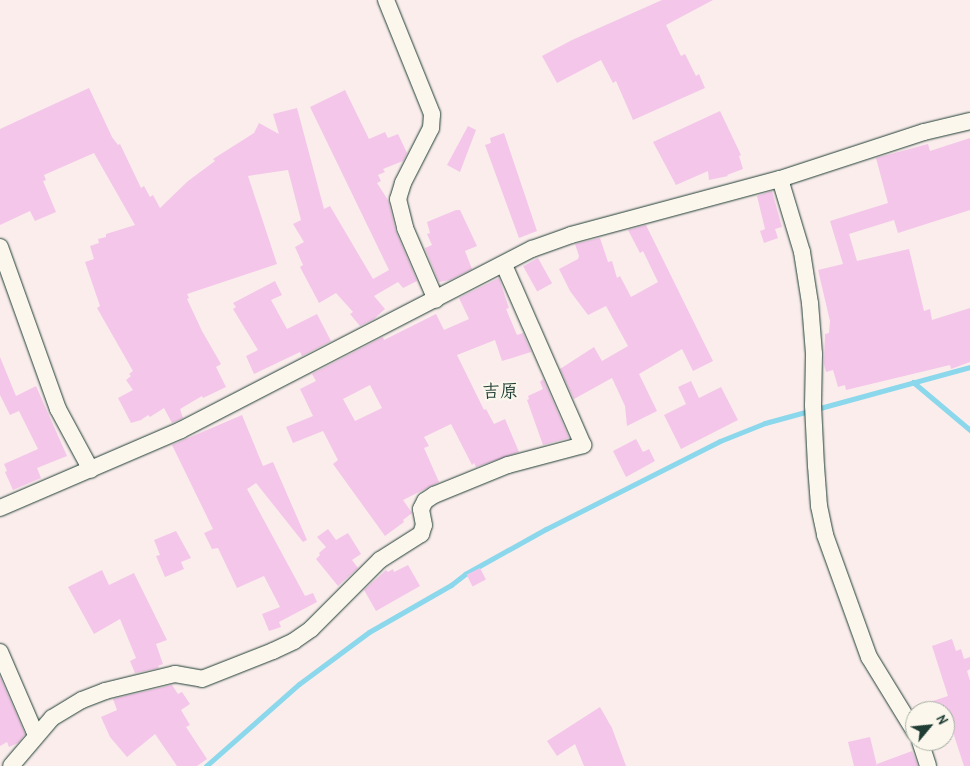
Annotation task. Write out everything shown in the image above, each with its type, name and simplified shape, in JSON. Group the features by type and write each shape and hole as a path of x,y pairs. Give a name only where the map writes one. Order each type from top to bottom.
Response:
{"street":[{"path":"386,0 432,114 431,128 403,183 398,198 404,228 436,300"},
{"path":"0,508 181,430 532,250 571,235 780,179 924,132 970,121"},
{"path":"780,179 802,252 810,303 814,354 813,409 819,506 829,550 869,658 905,716"},
{"path":"0,248 58,409 91,470"},
{"path":"11,766 52,718 82,700 105,691 175,674 202,679 273,652 294,641 311,629 380,560 421,534 424,525 421,509 425,501 434,494 508,465 583,444 504,265"},
{"path":"0,652 36,735"},
{"path":"923,751 928,766"}],"building":[{"path":"662,0 713,0 666,25 681,56 685,54 696,76 699,74 705,88 633,120 616,81 613,83 601,60 557,83 542,56 572,40"},
{"path":"89,88 112,137 118,145 120,144 141,188 144,186 150,197 153,195 160,208 188,181 215,161 213,159 254,133 259,123 279,134 273,114 297,108 324,209 330,206 373,279 389,270 310,107 345,90 369,139 385,132 388,138 398,134 407,153 403,161 383,169 385,172 378,175 381,181 377,183 388,200 396,232 417,281 403,288 398,282 374,296 385,309 374,319 360,326 350,314 353,312 336,293 319,303 300,267 303,265 295,247 304,242 293,224 301,220 288,170 248,176 277,264 187,294 189,298 187,299 202,331 221,364 216,367 226,387 203,398 202,396 180,409 183,418 172,423 164,408 150,417 148,415 141,420 131,423 118,398 133,390 126,380 133,371 97,308 100,306 85,262 94,259 90,246 99,243 98,239 106,237 106,234 135,225 94,153 44,175 46,180 43,181 56,212 35,221 30,211 0,225 0,129"},
{"path":"720,111 741,155 739,156 743,169 728,176 709,180 708,171 676,185 653,142"},
{"path":"468,126 476,130 460,172 447,165"},
{"path":"504,133 537,231 519,238 485,145 491,143 490,138"},
{"path":"970,138 970,210 898,233 894,220 849,234 857,261 909,249 924,311 930,309 932,320 970,308 970,362 951,369 950,365 846,390 845,385 838,387 833,370 826,372 824,364 825,334 829,333 830,321 818,270 843,264 830,221 888,203 876,158 928,144 930,151"},
{"path":"772,191 782,227 775,229 778,238 764,243 760,231 765,229 757,196"},
{"path":"460,210 477,246 465,251 472,269 450,280 439,282 425,248 432,245 427,234 430,233 427,222"},
{"path":"646,225 713,361 693,371 682,349 639,374 657,411 627,426 625,406 612,378 574,399 560,369 594,347 602,361 628,346 606,306 588,315 570,291 559,269 578,259 579,256 575,244 600,238 608,262 612,261 617,278 620,276 631,297 658,282 643,251 640,253 628,230"},
{"path":"538,258 552,283 537,292 523,266"},
{"path":"499,278 509,308 506,309 517,335 523,333 531,352 502,361 495,340 457,355 484,410 486,409 494,424 505,419 519,452 476,467 474,463 472,465 451,424 424,437 429,446 424,448 439,482 403,500 412,513 403,520 404,522 385,536 333,464 338,460 323,431 293,443 286,427 313,416 300,389 316,381 312,374 383,337 384,340 436,314 444,330 469,319 459,298","holes":["370,385 382,408 355,421 343,399"]},
{"path":"275,281 282,295 271,300 287,329 317,314 331,341 302,356 300,352 254,374 246,356 258,350 233,309 236,307 233,303"},
{"path":"0,357 16,396 36,386 67,456 37,468 41,478 13,490 5,472 7,471 4,464 38,449 19,411 10,415 0,395"},
{"path":"543,379 569,438 543,445 527,400 529,399 528,396 543,389 540,382"},
{"path":"691,381 699,398 721,387 738,420 681,449 664,415 686,404 678,387"},
{"path":"242,415 263,466 273,462 307,540 303,542 256,483 247,489 305,596 313,593 317,602 279,622 281,627 269,631 262,614 280,607 264,576 237,588 218,548 212,549 204,533 213,529 172,445"},
{"path":"636,439 643,452 649,449 655,461 626,477 613,451"},
{"path":"328,529 336,540 348,533 361,554 352,560 358,568 338,586 316,559 320,555 319,553 326,547 317,537"},
{"path":"176,531 191,558 181,562 184,569 165,577 156,556 160,555 154,540"},
{"path":"408,565 420,586 376,611 364,590 386,570 388,572 393,569 394,572"},
{"path":"480,568 486,580 473,586 467,575"},
{"path":"102,570 109,585 134,573 167,640 156,644 163,664 158,666 159,668 135,673 130,661 136,658 120,619 94,634 68,587"},
{"path":"952,639 956,651 961,649 964,659 970,657 970,669 967,671 970,681 970,766 964,766 955,738 955,701 933,701 948,696 932,646"},
{"path":"0,677 25,734 18,743 9,747 7,742 0,746"},
{"path":"172,685 178,694 182,692 190,704 181,710 190,725 186,727 207,759 197,766 177,766 155,734 127,757 110,737 101,717 117,710 113,699"},
{"path":"600,707 612,728 626,766 584,766 575,744 557,756 547,741"},
{"path":"870,737 877,766 854,766 848,742"},
{"path":"912,751 918,766 877,766 877,764"}],"waterway":[{"path":"206,766 299,684 369,632 451,585 465,574 546,529 720,441 765,423 970,367"},
{"path":"913,382 970,430"}],"district":[{"name":"吉原","path":"500,391"}]}
